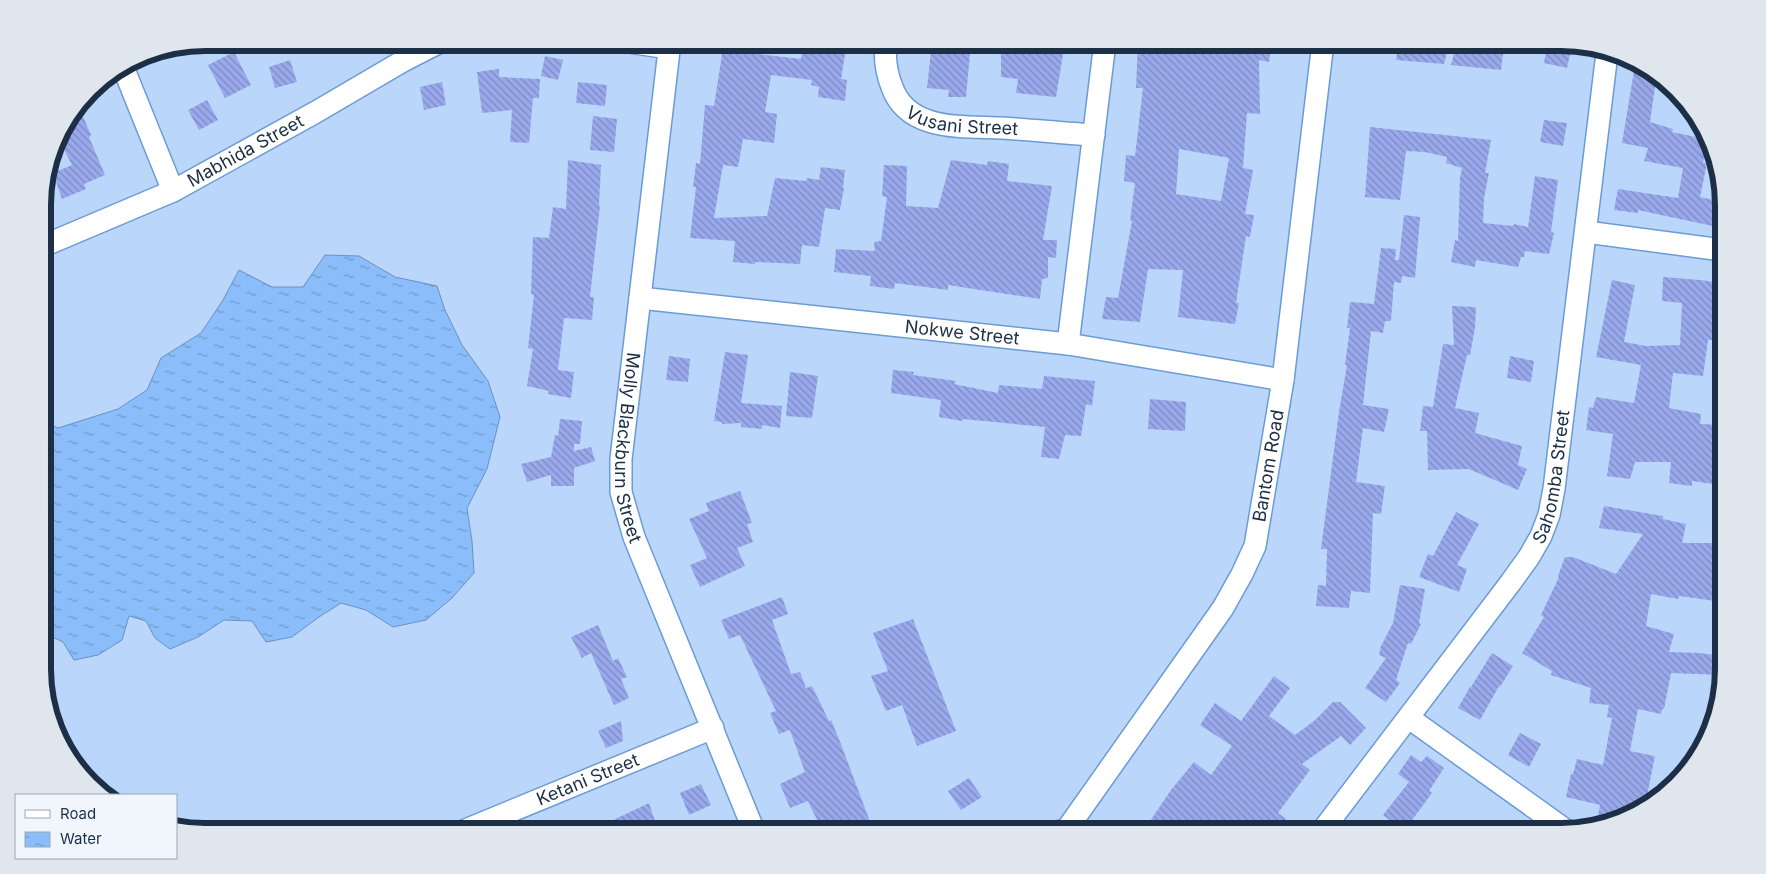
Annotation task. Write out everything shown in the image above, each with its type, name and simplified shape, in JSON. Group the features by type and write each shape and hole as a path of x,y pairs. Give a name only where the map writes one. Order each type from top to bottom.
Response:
{"street":[{"name":"Mabhida Street","path":"52,242 173,191 422,51"},
{"name":"Molly Blackburn Street","path":"668,51 621,459 621,492 634,537 751,823"},
{"name":"Vusani Street","path":"886,51 886,71 893,91 902,106 915,116 940,125 1094,135"},
{"path":"1068,344 1104,51"},
{"name":"Bantom Road","path":"1071,822 1223,608 1242,574 1254,546 1283,380 1322,51"},
{"name":"Sahomba Street","path":"1329,822 1512,582 1541,536 1549,514 1554,489 1606,59"},
{"path":"126,73 173,191"},
{"path":"1586,232 1715,249"},
{"name":"Nokwe Street","path":"640,298 1068,344 1283,380"},
{"path":"1409,718 1554,822"},
{"name":"Ketani Street","path":"483,823 713,728"}],"water":[{"path":"325,255 359,256 395,277 437,286 445,310 462,345 488,381 500,417 487,469 467,508 474,573 452,598 426,620 393,627 366,610 341,603 292,637 266,642 252,621 224,620 198,637 170,649 155,638 146,621 129,616 122,640 98,655 74,660 63,642 51,636 52,425 58,428 118,409 147,390 161,358 201,333 223,300 239,270 272,287 303,287"}],"building":[{"path":"723,51 741,51 801,59 802,51 846,51 841,79 847,80 845,101 818,97 819,87 811,85 812,80 771,75 765,112 777,114 774,143 743,139 738,167 723,165 714,218 767,216 775,178 806,181 807,178 819,180 821,167 845,170 840,210 825,208 819,247 802,245 800,264 733,262 735,241 690,238 696,187 693,187 696,163 700,164 705,105 714,106"},
{"path":"931,51 970,51 966,97 948,97 949,90 927,88"},
{"path":"1001,51 1064,51 1056,97 1016,93 1018,79 1001,77"},
{"path":"1138,51 1271,51 1269,62 1259,60 1260,114 1247,113 1243,168 1253,170 1245,214 1254,215 1250,237 1246,236 1236,303 1239,303 1235,324 1178,317 1183,270 1148,269 1140,322 1102,319 1106,297 1118,298 1132,221 1130,221 1135,183 1124,181 1126,155 1135,156 1143,88 1136,88","holes":["1179,149 1229,158 1221,201 1176,194"]},
{"path":"1398,51 1447,51 1444,64 1396,60"},
{"path":"1455,51 1503,51 1501,70 1451,65"},
{"path":"1546,51 1571,52 1567,68 1544,63"},
{"path":"234,52 251,85 225,98 208,65"},
{"path":"545,56 563,60 558,80 541,76"},
{"path":"290,60 297,82 275,88 269,67"},
{"path":"499,69 499,77 540,79 539,98 533,98 529,143 510,142 512,110 482,113 477,72"},
{"path":"1634,71 1636,71 1655,85 1650,122 1673,129 1672,132 1699,138 1705,151 1703,163 1707,163 1700,197 1714,200 1715,226 1638,210 1638,213 1614,210 1618,189 1678,198 1683,168 1644,161 1648,148 1622,143"},
{"path":"442,82 446,105 424,110 420,87"},
{"path":"578,82 607,85 605,106 576,103"},
{"path":"207,100 218,120 199,130 188,110"},
{"path":"81,114 105,175 84,184 86,189 62,199 55,178 56,172 72,165 63,147 72,128"},
{"path":"593,116 617,119 614,152 590,150"},
{"path":"1544,120 1567,123 1563,146 1540,142"},
{"path":"1370,127 1491,140 1485,173 1489,173 1484,198 1483,223 1513,226 1514,224 1528,227 1535,176 1558,180 1551,232 1554,233 1549,254 1525,251 1518,267 1476,260 1475,267 1451,262 1455,240 1458,241 1462,168 1446,163 1447,157 1425,152 1406,151 1400,200 1365,197"},
{"path":"568,160 601,165 600,206 590,297 594,297 592,320 564,318 558,370 574,372 571,398 548,394 549,391 527,386 533,349 528,348 534,295 531,294 533,237 549,238 553,207 566,209"},
{"path":"951,160 987,165 988,161 1009,164 1007,181 1052,186 1043,240 1057,240 1056,258 1048,257 1048,278 1042,279 1040,299 948,285 948,290 895,283 894,289 870,286 871,276 834,272 836,249 875,251 874,242 881,241 887,197 882,196 884,165 907,166 906,206 938,208"},
{"path":"1404,215 1420,217 1415,278 1402,276 1401,283 1394,282 1391,321 1385,321 1383,333 1371,331 1363,405 1389,409 1384,432 1363,428 1356,482 1385,486 1381,514 1373,513 1370,593 1351,591 1349,608 1316,606 1318,585 1326,586 1327,549 1321,549 1347,365 1345,365 1350,328 1347,328 1350,302 1374,304 1381,248 1396,249 1395,260 1399,260"},
{"path":"1663,277 1715,282 1715,340 1708,340 1703,376 1673,373 1669,408 1701,414 1700,424 1715,425 1715,484 1692,481 1692,486 1669,483 1671,462 1635,462 1630,479 1607,476 1613,434 1586,430 1589,407 1593,408 1596,397 1634,403 1641,365 1596,357 1612,280 1635,285 1624,342 1646,346 1680,345 1682,303 1662,301"},
{"path":"1452,306 1476,307 1475,328 1470,355 1467,355 1455,408 1479,413 1475,433 1522,446 1518,465 1527,469 1518,490 1469,469 1428,470 1427,431 1420,431 1423,406 1433,407 1443,344 1454,345"},
{"path":"725,352 748,355 741,403 782,406 780,428 762,425 762,429 741,427 741,423 722,424 722,422 714,421"},
{"path":"669,356 690,359 688,382 666,380"},
{"path":"1510,356 1534,361 1531,382 1507,378"},
{"path":"893,370 914,372 913,375 956,381 954,384 998,393 999,385 1042,389 1044,376 1095,381 1092,406 1086,404 1081,436 1065,435 1059,459 1041,457 1045,427 963,419 962,421 939,417 941,400 891,393"},
{"path":"790,372 818,376 812,418 786,416"},
{"path":"1150,399 1186,402 1185,431 1148,429"},
{"path":"560,419 582,421 580,444 574,444 574,451 591,447 595,461 574,468 574,486 551,486 551,475 527,482 521,464 551,457 555,435 558,436"},
{"path":"740,491 752,523 747,524 753,542 737,548 745,566 700,587 690,565 707,558 689,519 709,511 706,503"},
{"path":"1604,506 1663,516 1663,519 1686,524 1682,543 1715,543 1715,601 1679,596 1678,599 1651,594 1646,626 1674,634 1669,652 1715,655 1715,668 1714,675 1671,673 1664,709 1662,709 1661,714 1638,709 1630,751 1655,756 1647,796 1629,807 1598,818 1600,805 1566,797 1571,774 1573,774 1577,759 1603,765 1612,718 1607,717 1609,705 1589,703 1591,688 1551,675 1552,671 1522,653 1544,617 1541,615 1559,577 1565,557 1573,557 1616,574 1643,534 1599,528"},
{"path":"1456,512 1479,524 1457,565 1467,569 1459,592 1419,577 1428,554 1433,556"},
{"path":"1400,585 1425,589 1419,623 1421,624 1411,644 1408,643 1396,680 1400,683 1386,702 1365,688 1386,658 1379,655 1381,646 1393,623"},
{"path":"782,597 788,614 772,620 791,674 800,672 806,688 812,686 829,721 831,720 870,823 818,822 808,801 790,808 780,784 805,772 790,730 779,734 770,713 776,711 740,635 729,639 721,620"},
{"path":"913,619 956,731 917,746 902,705 886,711 871,676 888,671 873,633"},
{"path":"598,625 613,661 618,658 627,677 621,679 629,698 614,705 591,653 582,658 571,637"},
{"path":"1492,653 1513,666 1499,686 1480,720 1458,708"},
{"path":"1274,676 1290,688 1269,716 1295,735 1314,721 1333,702 1340,702 1366,728 1350,745 1341,736 1302,764 1310,770 1278,813 1286,819 1283,822 1149,822 1171,790 1194,762 1211,775 1232,746 1200,725 1215,703 1241,721"},
{"path":"621,721 623,741 606,748 598,731"},
{"path":"1520,733 1541,744 1529,767 1508,755"},
{"path":"1411,755 1421,762 1427,756 1444,768 1429,791 1432,793 1411,822 1392,822 1383,815 1409,782 1398,774"},
{"path":"969,778 982,797 961,810 948,791"},
{"path":"701,784 711,805 689,815 680,793"},
{"path":"649,803 656,823 607,823"}]}
